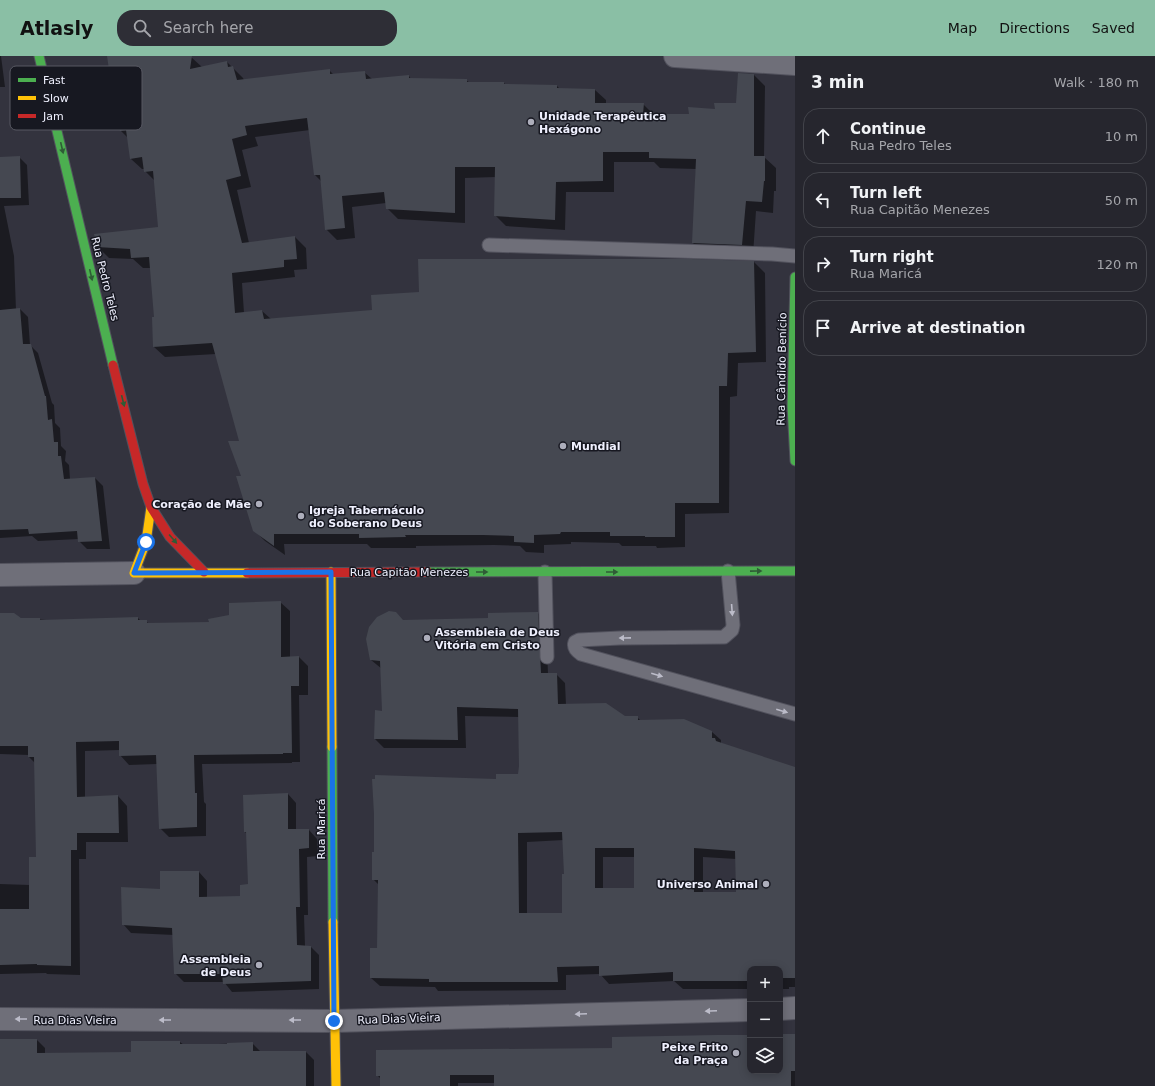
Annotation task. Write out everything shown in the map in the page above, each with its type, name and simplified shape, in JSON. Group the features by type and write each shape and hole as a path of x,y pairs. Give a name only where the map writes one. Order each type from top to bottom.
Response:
{"street":[{"name":"Rua Pedro Teles","path":"39,56 41,66"},
{"path":"675,56 795,64"},
{"name":"Rua Pedro Teles","path":"57,130 95,292 151,507 170,537 204,572"},
{"name":"Rua Cândido Benício","path":"795,277 792,406 795,461"},
{"name":"Rua Pedro Teles","path":"134,573 146,542 151,507"},
{"name":"Rua Capitão Menezes","path":"0,575 204,572 795,571"},
{"name":"Rua Maricá","path":"331,572 334,1021 336,1086"},
{"path":"783,1009 795,1008"},
{"name":"Rua Dias Vieira","path":"0,1019 334,1021 747,1010"}],"lane":[{"path":"489,245 795,256"},
{"path":"728,571 733,625 732,630 724,637 579,640 575,642 574,645 576,650 581,654 795,714"},
{"path":"544,572 547,657"}],"building":[{"path":"107,56 192,56 190,69 227,61 228,67 233,66 237,80 330,69 330,74 365,71 366,79 409,75 409,78 467,79 467,82 504,82 504,84 557,85 557,88 595,89 595,103 644,103 643,114 689,114 688,107 715,109 714,103 736,103 738,73 754,74 754,156 765,156 765,181 762,202 746,201 742,245 692,243 696,159 649,158 649,152 603,152 603,181 556,182 555,220 494,216 495,167 455,167 455,213 386,209 384,192 342,196 345,228 325,230 320,175 314,175 307,118 245,126 247,135 232,139 241,176 226,180 242,243 295,236 297,259 284,260 284,267 232,273 235,313 262,310 264,319 372,310 371,295 419,292 418,259 692,259 754,261 756,352 728,353 727,386 719,386 719,503 675,503 675,537 610,536 610,532 561,532 560,534 534,535 534,543 514,542 514,536 405,535 406,537 359,538 359,534 274,534 274,546 253,531 236,476 241,476 228,441 239,441 212,343 153,347 152,317 154,317 149,257 131,258 130,249 97,247 94,234 158,227 153,171 144,172 142,157 130,159 126,130 142,130 142,66 108,66"},
{"path":"20,156 21,198 0,198 0,157"},
{"path":"20,308 23,344 31,344 46,396 48,420 52,419 54,442 58,442 58,456 61,456 64,479 95,477 102,541 78,542 77,531 29,534 28,529 0,530 0,310"},
{"path":"281,601 281,657 299,656 299,686 291,686 292,753 194,755 195,793 197,793 197,827 159,829 156,755 119,756 119,741 76,742 77,797 118,795 119,833 77,833 77,850 71,850 71,966 37,964 0,965 0,909 29,909 29,857 36,857 34,757 28,757 28,746 0,746 0,613 14,613 21,618 40,618 40,620 138,617 138,620 147,620 147,623 209,622 208,619 229,615 229,603"},
{"path":"389,611 396,612 403,620 488,618 488,613 538,612 541,673 557,673 558,704 606,703 625,716 638,716 638,720 684,719 712,731 712,738 715,738 716,741 795,767 795,978 783,978 783,966 747,966 747,981 673,981 673,972 599,976 599,966 557,967 558,982 429,982 429,979 370,978 370,948 377,948 378,880 372,880 374,814 372,779 375,779 375,775 496,779 496,774 518,774 519,766 518,709 457,707 458,740 374,739 375,710 382,711 380,661 370,660 366,639 369,627 377,617","holes":["562,832 564,874 562,874 562,913 519,913 518,833","595,848 634,848 634,888 595,888","694,848 735,851 736,892 694,892"]},
{"path":"288,793 288,829 309,829 309,848 299,849 300,907 296,907 297,945 311,946 311,981 223,984 222,974 174,974 172,928 122,925 121,887 160,889 160,871 199,871 199,897 240,896 240,885 248,884 243,795"},
{"path":"783,1034 795,1034 795,1071 791,1071 791,1086 494,1086 494,1075 450,1075 450,1086 380,1086 380,1076 376,1076 376,1050 612,1048 612,1037 747,1035 747,1074 783,1074"},
{"path":"0,1039 37,1039 37,1053 131,1052 131,1041 180,1041 180,1044 227,1044 253,1042 253,1051 306,1051 306,1086 0,1086"}],"traffic: fast":[{"path":"39,56 41,66"},
{"path":"57,130 113,365"},
{"path":"795,277 792,406 795,461"},
{"path":"428,572 795,571"},
{"path":"332,747 333,922"}],"traffic: slow":[{"path":"151,507 146,542 134,573 247,573"},
{"path":"331,572 332,747"},
{"path":"333,922 336,1086"}],"traffic: jam":[{"path":"113,365 143,484 151,507 170,537 204,572"},
{"path":"247,573 428,572"}],"place":[{"name":"Unidade Terapêutica Hexágono","path":"531,122"},
{"name":"Mundial","path":"563,446"},
{"name":"Coração de Mãe","path":"259,504"},
{"name":"Igreja Tabernáculo do Soberano Deus","path":"301,516"},
{"name":"Assembleia de Deus Vitória em Cristo","path":"427,638"},
{"name":"Universo Animal","path":"766,884"},
{"name":"Assembleia de Deus","path":"259,965"},
{"name":"Peixe Frito da Praça","path":"736,1053"}],"route":[{"path":"146,542 134,573 331,572 334,1021"}]}
